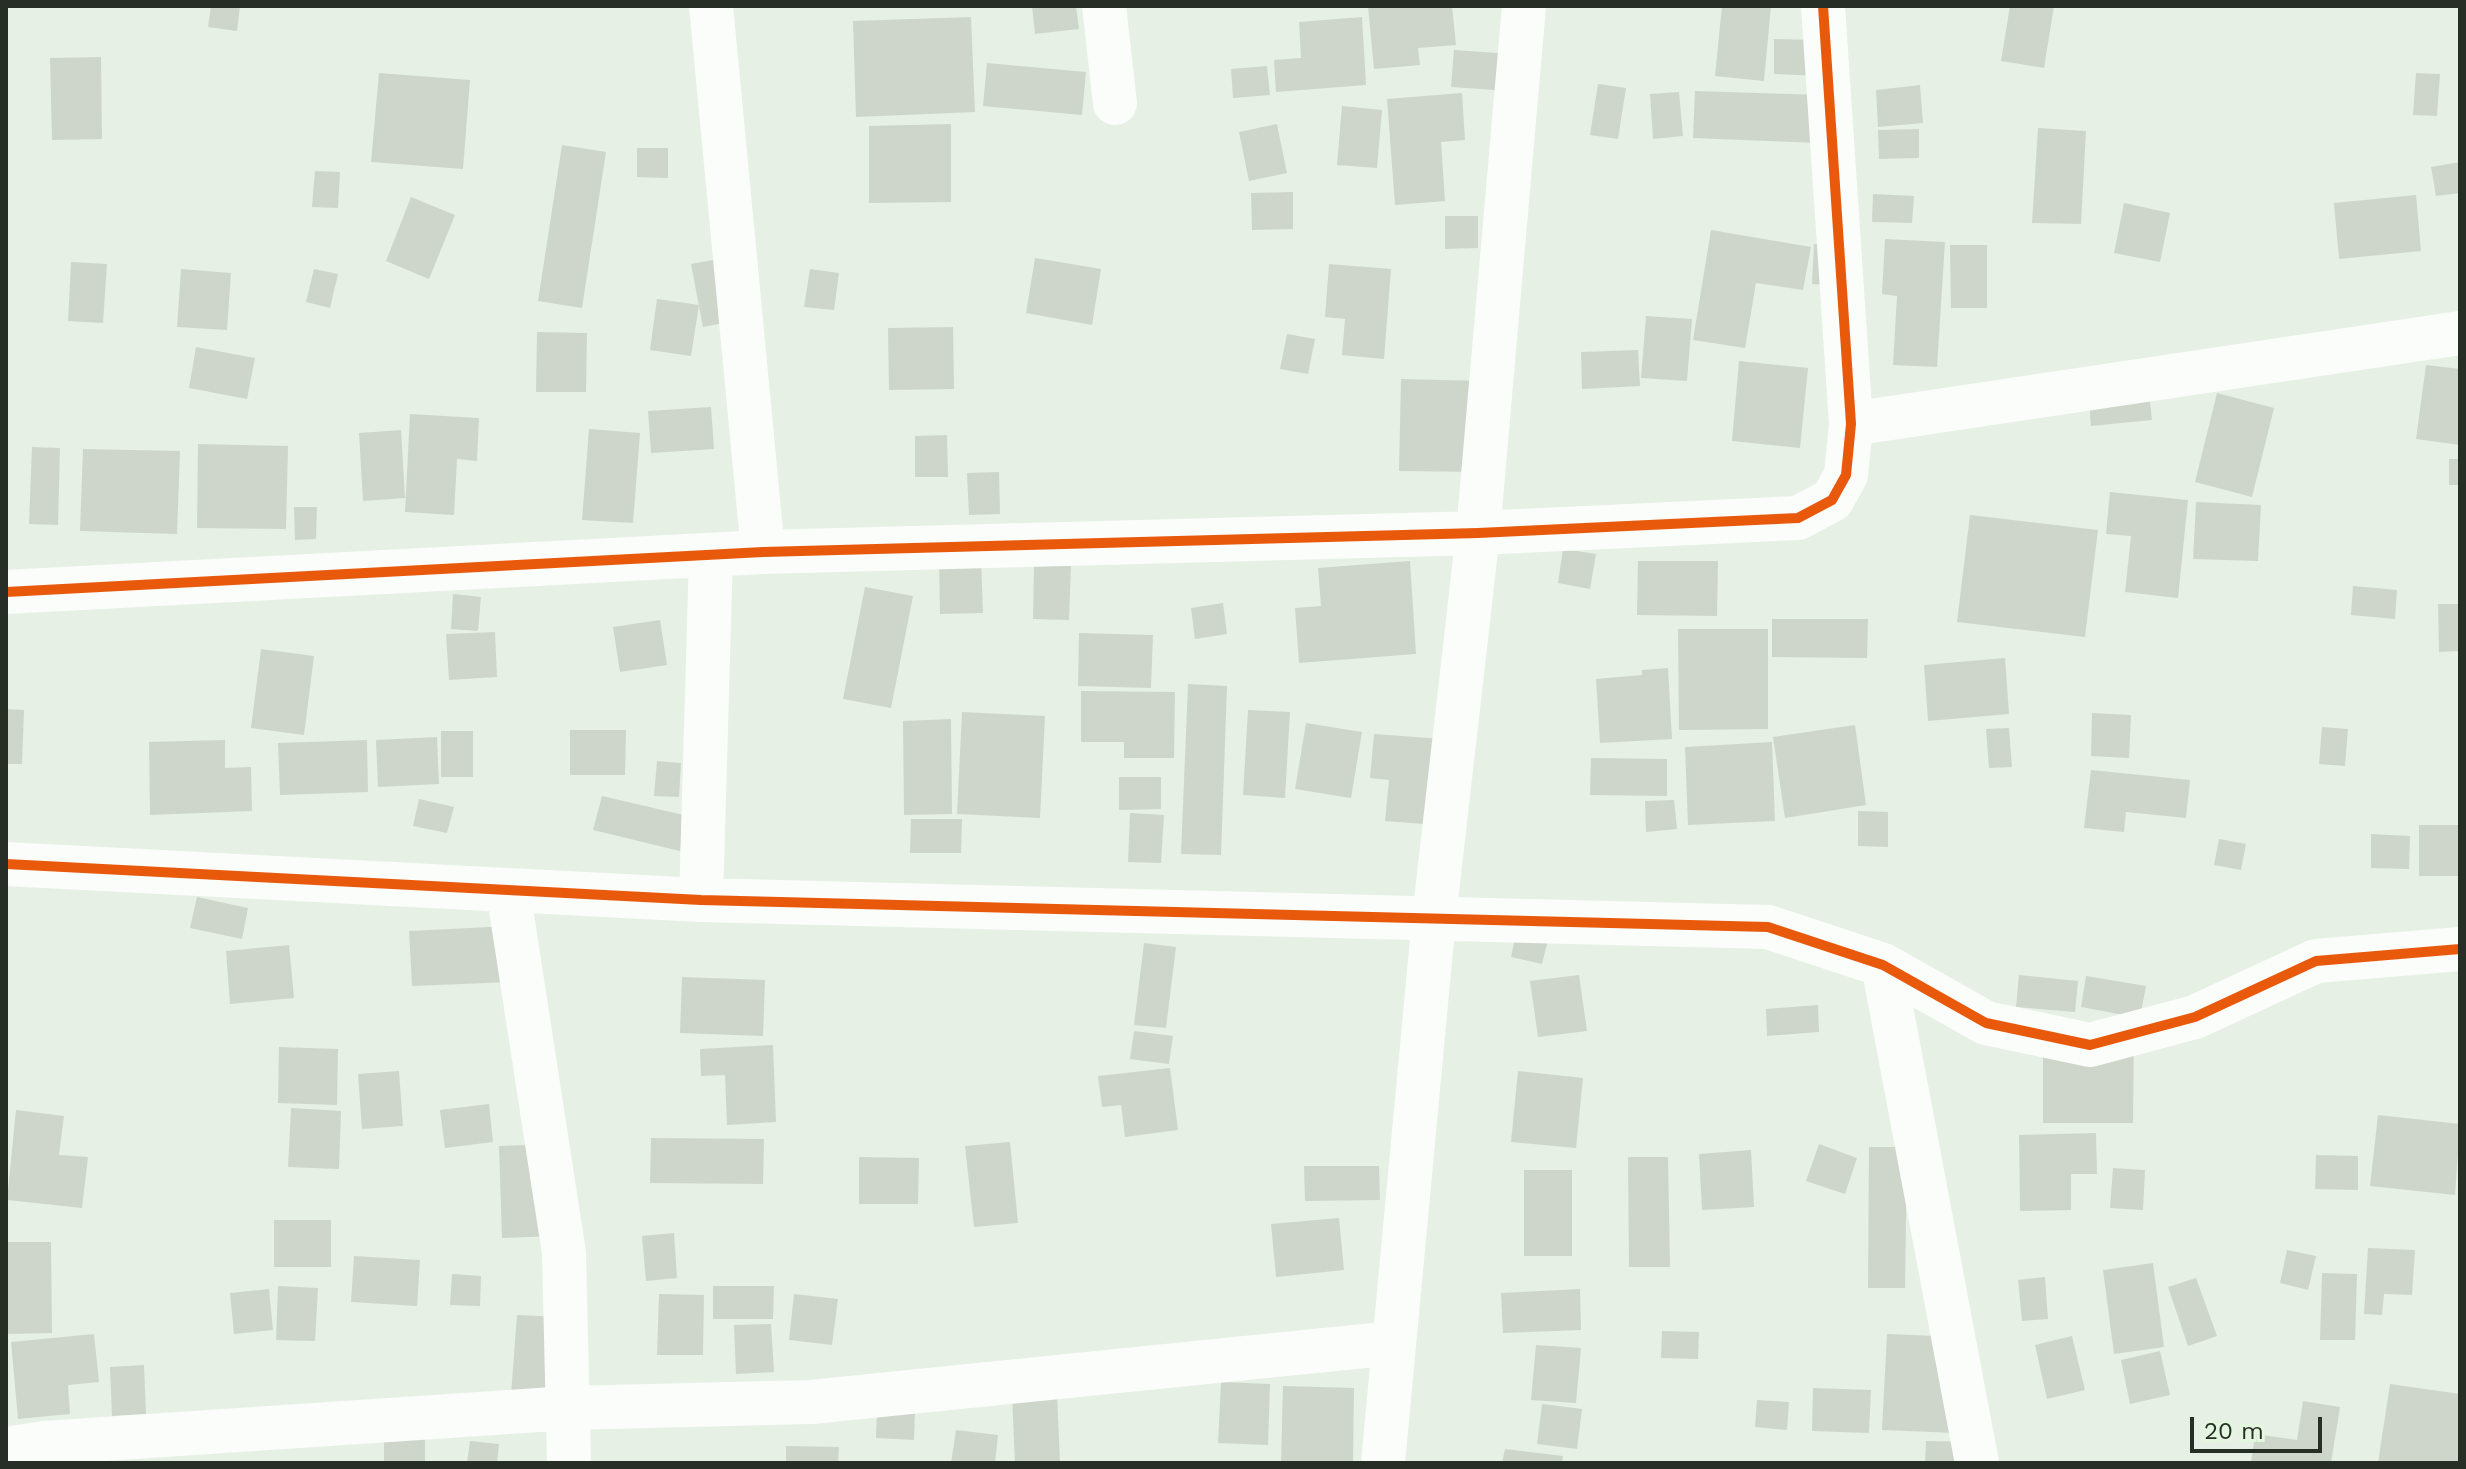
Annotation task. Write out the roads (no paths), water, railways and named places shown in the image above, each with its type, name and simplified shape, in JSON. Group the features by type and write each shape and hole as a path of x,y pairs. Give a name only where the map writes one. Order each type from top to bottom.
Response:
{"street":[{"path":"711,6 763,552"},
{"path":"1104,6 1115,103"},
{"path":"1383,1463 1434,918 1478,533 1524,6"},
{"path":"6,592 763,552 1478,533 1798,518 1832,500 1846,475 1851,424 1823,6"},
{"path":"1851,424 2460,333"},
{"path":"701,900 711,555"},
{"path":"6,864 701,900 1768,927 1883,965 1986,1023 2090,1045 2195,1017 2316,961 2460,949"},
{"path":"508,890 564,1253 569,1463"},
{"path":"1883,965 1977,1463"},
{"path":"6,1449 60,1442 569,1408 811,1402 1394,1343"}]}
